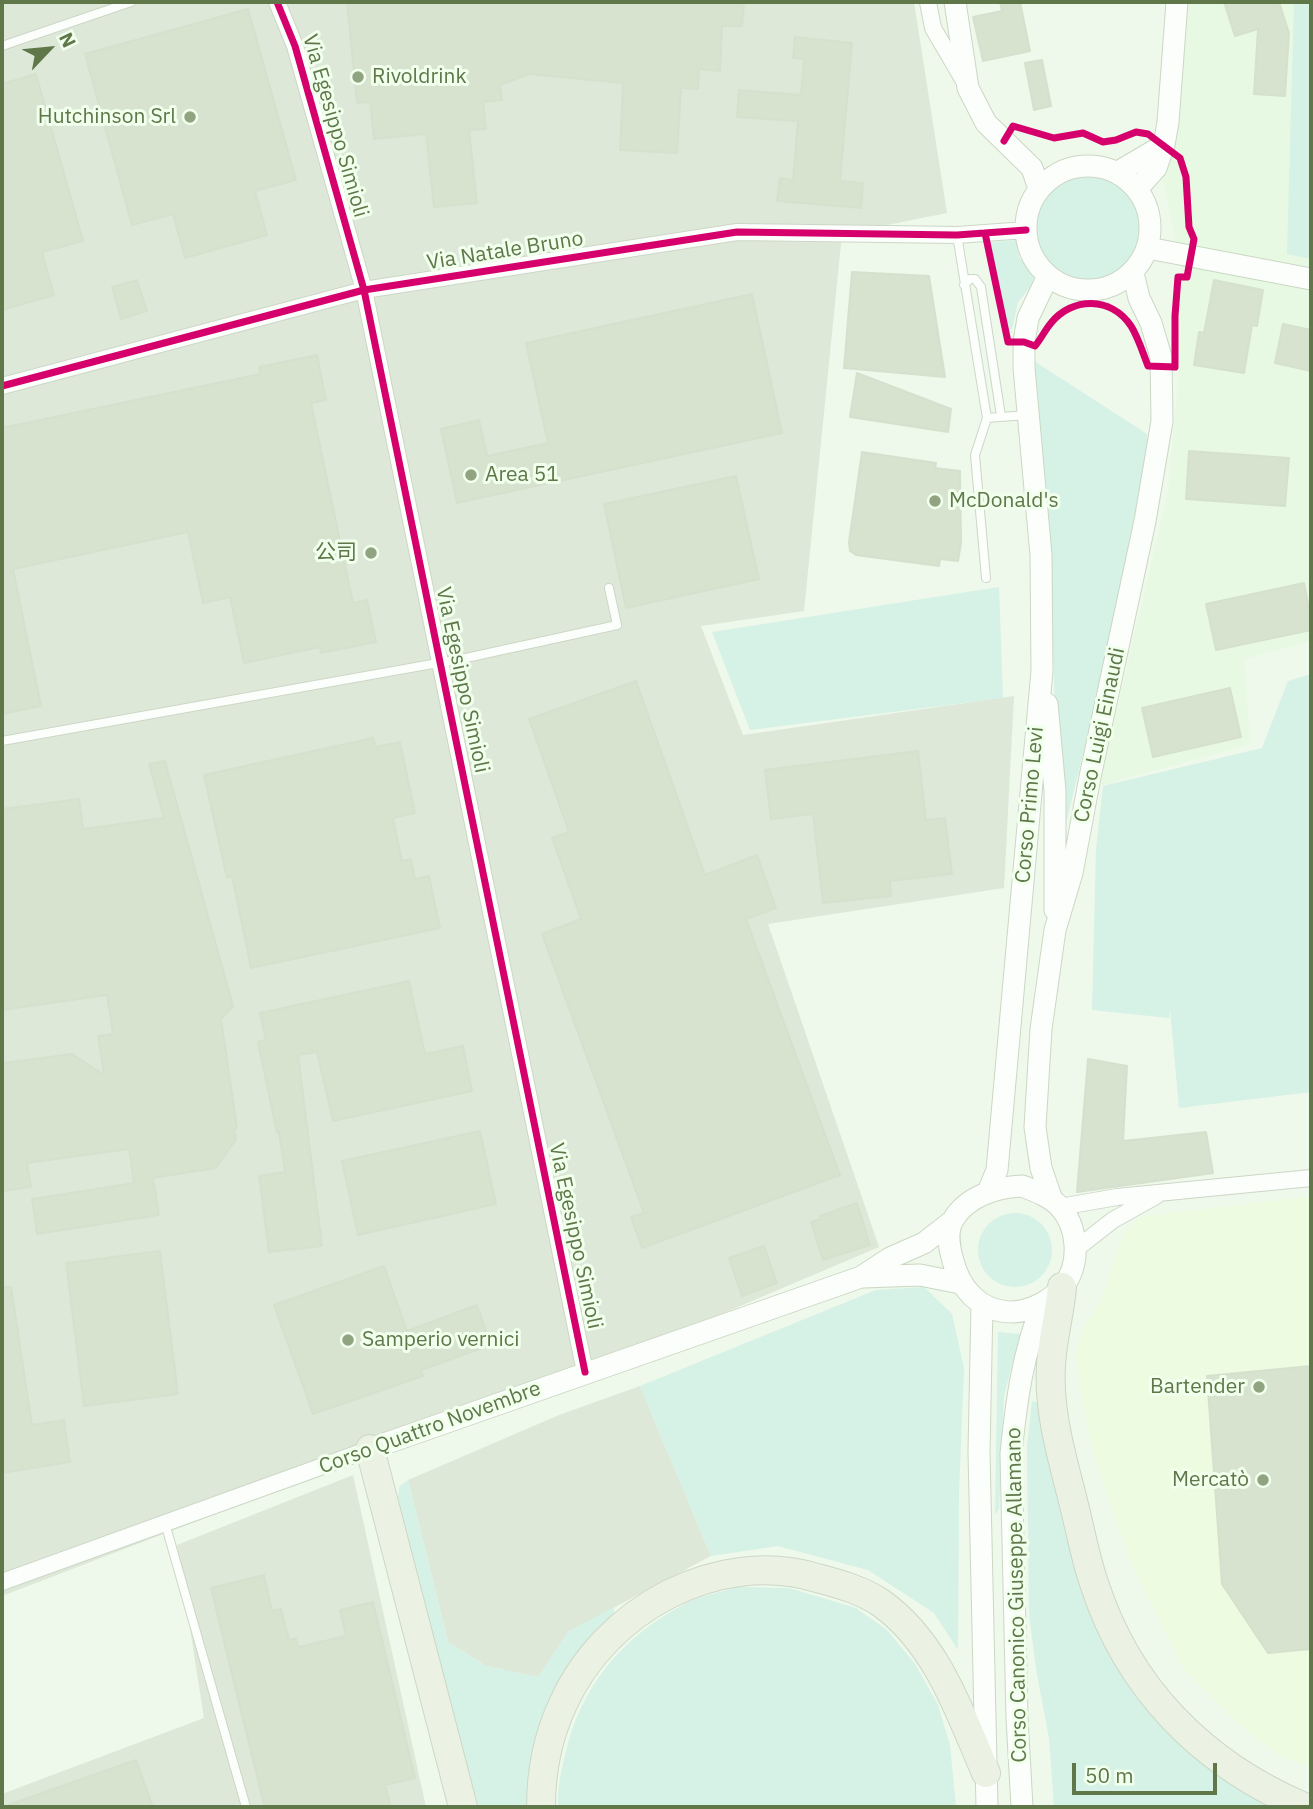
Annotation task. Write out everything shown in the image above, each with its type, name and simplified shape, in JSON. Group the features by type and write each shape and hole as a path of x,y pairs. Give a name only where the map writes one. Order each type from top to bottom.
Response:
{"highway":[{"path":"1053,1295 1052,1403 1059,1446 1094,1583 1109,1623 1142,1681 1175,1722 1241,1776 1304,1807"},
{"path":"370,1449 463,1807"},
{"path":"541,1807 541,1782 550,1740 563,1704 582,1670 605,1642 634,1617 664,1597 703,1579 733,1571 756,1569 807,1575 851,1588 881,1603 908,1628 932,1659 947,1685 986,1773"}],"main road":[{"path":"955,2 968,88 986,123 1022,156 1032,169 1040,189"},
{"path":"1138,189 1156,168 1164,145 1177,2"},
{"path":"1118,172 1164,145"},
{"path":"1022,156 1042,164 1102,167 1118,172 1138,189 1146,203 1150,219 1149,242 1133,273 1118,284 1100,290 1063,285 1036,263 1029,247 1027,213 1040,189 1057,173 1071,167"},
{"path":"1149,242 1192,257 1311,279"},
{"name":"Corso Luigi Einaudi","path":"1056,1203 1041,1168 1035,1127 1041,1029 1055,930 1072,873 1145,520 1162,421 1161,358 1151,323 1139,298 1133,273"},
{"name":"Corso Primo Levi","path":"988,1192 998,1170 1042,671 1041,555 1024,342 1028,318 1048,275"},
{"name":"Corso Primo Levi","path":"1042,671 1050,723 1055,791 1055,930"},
{"path":"1005,1186 1022,1186 1056,1203 1069,1219 1076,1250 1070,1276 1053,1295 1025,1311 1002,1312 970,1296 961,1283 949,1246 951,1222 963,1207 988,1192 1005,1186"},
{"name":"Corso Quattro Novembre","path":"370,1449 860,1277 890,1258 924,1242 951,1222"},
{"name":"Corso Quattro Novembre","path":"860,1277 920,1275 961,1283"},
{"name":"Corso Canonico Giuseppe Allamano","path":"1022,1807 1017,1718 1011,1454 1030,1336 1053,1295"},
{"name":"Corso Canonico Giuseppe Allamano","path":"982,1304 979,1452 987,1807"}],"street":[{"name":"Via Egesippo Simioli","path":"276,2 295,46 364,290 585,1373"},
{"path":"928,2 933,28 968,88"},
{"name":"Via Natale Bruno","path":"2,386 364,290 737,232 957,235 1026,230"},
{"path":"1056,1203 1311,1178"},
{"path":"1076,1250 1113,1220 1161,1193"},
{"name":"Corso Quattro Novembre","path":"2,1582 370,1449"}],"lane":[{"path":"2,46 131,2"},
{"path":"957,235 987,418 975,455 986,578"},
{"path":"964,285 970,279 975,279 981,287 1001,416"},
{"path":"987,418 1030,415"},
{"path":"2,741 440,662 617,625 609,588"},
{"path":"166,1523 246,1807"}],"shaded area":[{"path":"2,2 914,2 947,213 842,234 804,611 701,626 743,735 1014,696 1004,888 768,924 879,1247 585,1372 2,1596"},
{"path":"1175,2 1311,2 1311,641 1244,659 1250,744 1099,786 1168,492 1180,361 1179,289 1183,276 1156,144"},
{"path":"1294,2 1311,2 1311,259 1287,254"},
{"path":"1087,175 1107,179 1124,191 1136,208 1140,228 1136,248 1124,265 1107,277 1087,281 1067,277 1050,265 1038,248 1034,228 1038,208 1050,191 1067,179"},
{"path":"1016,240 1019,257 1034,277 1031,286 1018,302 1012,329 1002,330 985,243"},
{"path":"1031,359 1147,434 1150,480 1065,827 1055,714 1051,578"},
{"path":"999,587 1003,698 750,730 712,632"},
{"path":"1311,674 1311,1092 1179,1108 1170,1009 1169,1018 1092,1010 1096,850 1103,786 1262,748 1288,681"},
{"path":"1311,1196 1311,1768 1280,1756 1242,1727 1182,1667 1132,1565 1110,1503 1092,1447 1081,1395 1076,1353 1085,1325 1101,1301 1123,1235 1140,1217"},
{"path":"1015,1213 1036,1219 1046,1229 1052,1250 1046,1271 1036,1281 1015,1287 994,1281 984,1271 978,1250 984,1229 994,1219"},
{"path":"924,1287 952,1314 964,1368 959,1492 958,1650 934,1613 868,1570 778,1546 711,1556 640,1386 876,1290"},
{"path":"998,1332 1020,1334 1004,1396 999,1509 995,1514"},
{"path":"640,1386 711,1556 568,1632 538,1677 486,1666 448,1642 408,1480 559,1415"},
{"path":"1032,1401 1040,1403 1124,1670 1281,1807 1054,1807 1049,1738 1029,1613 1027,1446"},
{"path":"353,1475 426,1807 2,1807 2,1794 204,1718 177,1545"},
{"path":"408,1480 448,1642 486,1666 538,1677 568,1632 614,1607 614,1616 531,1807 472,1807 401,1517 399,1487"},
{"path":"739,1587 789,1588 856,1608 887,1630 915,1664 938,1705 950,1745 956,1807 558,1807 561,1775 572,1730 581,1707 607,1666 661,1618 696,1599"}],"building":[{"path":"347,2 744,2 742,26 722,26 720,71 699,69 698,89 681,88 677,153 620,150 623,83 529,74 500,85 502,100 483,102 486,129 469,130 477,203 434,207 426,134 374,139 370,102 357,103"},
{"path":"1000,2 1020,2 1030,51 983,61 973,17 1002,11"},
{"path":"1224,2 1279,2 1289,33 1285,96 1254,94 1258,29 1235,36"},
{"name":"Hutchinson Srl","path":"248,9 296,180 255,191 267,235 185,258 173,214 132,225 85,54"},
{"path":"795,37 852,43 840,181 863,183 861,208 777,201 780,178 793,180 798,121 737,117 739,90 801,95 804,59 793,58"},
{"path":"1042,60 1051,106 1034,110 1025,63"},
{"path":"36,74 83,241 42,252 54,295 2,310 2,84"},
{"path":"852,272 929,276 945,377 844,368"},
{"path":"137,280 147,311 121,319 112,287"},
{"path":"1214,280 1263,290 1257,326 1252,325 1244,373 1194,365 1199,332 1204,333"},
{"path":"752,294 782,433 457,503 441,429 479,420 487,456 548,443 526,343"},
{"path":"1283,324 1311,330 1311,371 1275,363"},
{"path":"317,355 326,400 311,403 353,603 367,600 376,642 321,653 320,647 244,663 230,597 203,603 188,532 13,569 41,706 2,714 2,428 260,374 259,367"},
{"path":"857,373 951,409 948,432 850,417"},
{"path":"1189,451 1289,458 1285,506 1186,499"},
{"path":"862,452 936,463 935,468 960,471 961,543 958,561 940,559 939,566 856,555 850,551"},
{"path":"736,476 759,579 626,608 604,504"},
{"path":"1304,583 1311,630 1216,650 1206,604"},
{"path":"636,681 705,875 757,855 776,908 746,919 840,1175 642,1248 631,1217 644,1213 542,934 581,919 552,838 569,832 529,719"},
{"path":"1230,688 1241,737 1153,757 1142,708"},
{"path":"373,738 376,747 400,742 415,813 393,818 402,861 411,859 415,879 429,876 440,928 251,968 232,876 227,878 204,775"},
{"path":"918,751 926,820 945,818 952,874 890,881 891,896 823,903 813,814 771,819 765,770"},
{"path":"165,761 233,1006 221,1019 237,1128 234,1129 236,1139 216,1168 153,1178 159,1215 37,1234 32,1199 134,1183 129,1149 27,1163 31,1187 2,1191 2,1063 72,1054 104,1075 98,1036 113,1034 107,995 2,1010 2,809 79,799 83,829 164,818 149,764"},
{"path":"409,981 425,1054 463,1046 472,1091 333,1121 317,1052 298,1055 322,1246 269,1252 259,1176 285,1172 279,1132 277,1133 258,1042 266,1040 260,1013"},
{"path":"1088,1059 1127,1066 1123,1141 1206,1132 1213,1173 1077,1192"},
{"path":"480,1131 496,1204 358,1235 342,1161"},
{"path":"857,1203 870,1245 823,1260 811,1222 821,1219 820,1216"},
{"path":"764,1246 777,1283 742,1296 729,1258"},
{"path":"160,1251 178,1394 84,1406 66,1263"},
{"name":"Samperio vernici","path":"384,1266 407,1331 477,1305 491,1345 421,1370 423,1376 313,1414 274,1305"},
{"path":"2,1287 11,1287 32,1425 64,1420 70,1462 2,1473"},
{"name":"Mercatò","path":"1311,1366 1311,1649 1268,1653 1222,1584 1207,1376"},
{"path":"264,1575 272,1611 281,1609 289,1640 296,1638 298,1647 346,1636 340,1610 373,1602 415,1778 385,1785 391,1807 264,1805 211,1588"},
{"path":"136,1760 153,1807 8,1807 8,1805"}],"cycle path":[{"path":"277,2 295,46 364,290 585,1372"},
{"path":"985,233 1008,342 1024,342 1035,346 1060,314 1080,305 1102,305 1123,316 1131,326 1148,366 1175,367 1178,277 1187,277 1194,239 1189,227 1186,177 1180,158 1148,134 1136,132 1103,142 1083,133 1054,138 1013,126 1004,141"},
{"path":"2,386 364,290 737,232 957,235 1026,230"}],"place":[{"name":"Rivoldrink","path":"358,77"},
{"name":"Hutchinson Srl","path":"190,117"},
{"name":"Area 51","path":"471,475"},
{"name":"McDonald's","path":"935,501"},
{"name":"公司","path":"371,553"},
{"name":"Samperio vernici","path":"348,1340"},
{"name":"Bartender","path":"1259,1387"},
{"name":"Mercatò","path":"1263,1480"}]}
